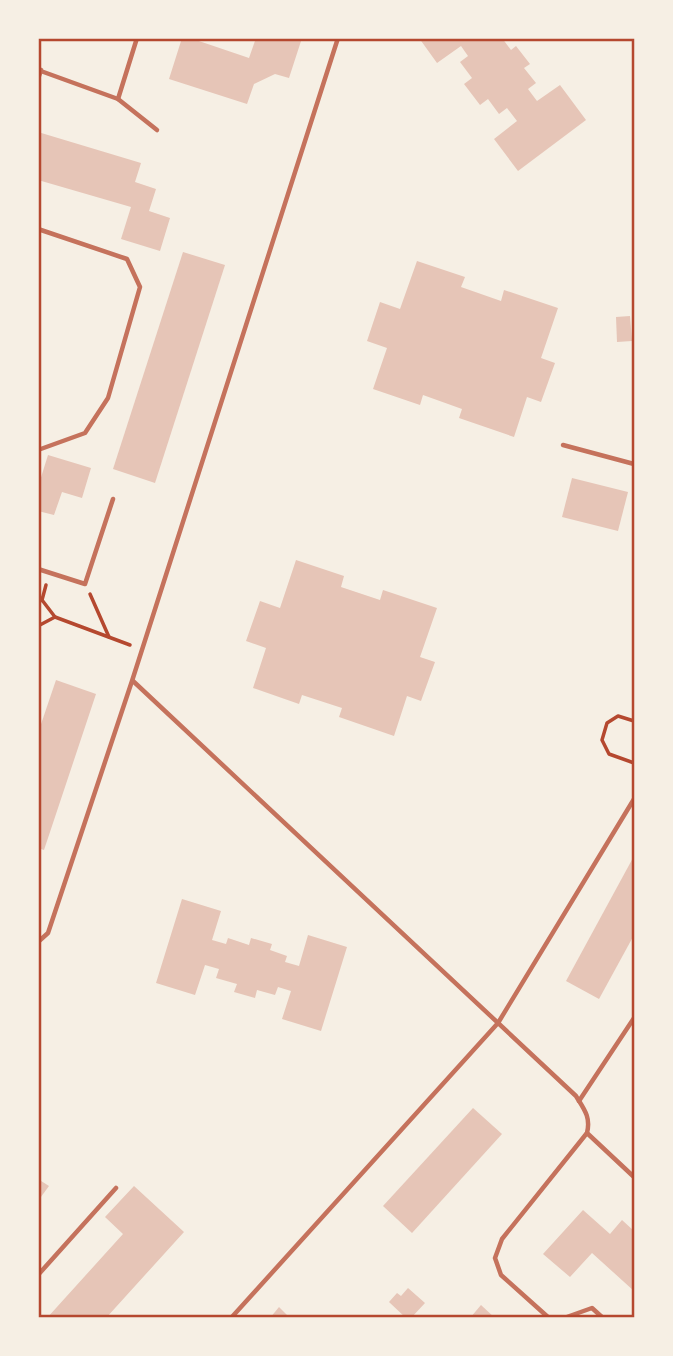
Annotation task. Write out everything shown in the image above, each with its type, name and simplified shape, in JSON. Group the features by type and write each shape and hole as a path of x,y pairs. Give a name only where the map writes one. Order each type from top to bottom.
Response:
{"lane":[{"path":"118,99 137,38"},
{"path":"38,942 48,933 132,681 338,38"},
{"path":"38,79 40,70 118,99 157,130"},
{"path":"38,229 127,259 139,287 108,398 85,433 38,450"},
{"path":"563,445 635,464"},
{"path":"38,569 85,584 113,499"},
{"path":"132,681 498,1023 579,1101 586,1111 589,1123 587,1133 502,1239 495,1258 501,1275 549,1318"},
{"path":"232,1318 498,1023 635,799"},
{"path":"579,1101 635,1018"},
{"path":"587,1133 635,1177"},
{"path":"38,1275 116,1188"},
{"path":"564,1318 592,1308 603,1318"}],"path":[{"path":"85,584 109,637"},
{"path":"38,602 42,600 55,617 142,649"},
{"path":"38,626 55,617"},
{"path":"633,761 609,754 602,740 607,723 618,716 635,721"}],"building":[{"path":"182,38 190,38 249,58 256,38 302,38 289,78 275,74 254,84 247,104 169,79"},
{"path":"419,38 502,38 511,50 516,46 530,64 524,68 536,83 528,89 537,101 560,85 586,120 518,171 494,139 517,121 507,108 499,114 488,99 480,105 464,84 472,78 460,62 468,56 461,46 437,63"},
{"path":"38,132 141,163 135,182 156,189 149,211 170,218 160,251 121,239 131,207 38,180"},
{"path":"183,252 225,265 155,483 113,469"},
{"path":"417,261 465,277 461,287 501,301 504,290 558,308 541,358 555,363 541,402 527,397 514,437 459,418 462,409 423,395 420,405 373,389 387,348 367,341 380,302 400,309"},
{"path":"630,316 632,341 617,342 616,317"},
{"path":"48,455 91,468 82,498 62,492 54,515 38,511 38,487"},
{"path":"572,478 628,492 618,531 562,517"},
{"path":"296,560 344,576 341,587 380,600 383,590 437,608 420,657 435,662 421,701 407,696 394,736 339,717 342,708 302,695 299,704 253,688 266,648 246,641 260,601 280,608"},
{"path":"56,680 96,694 44,850 38,848 38,733"},
{"path":"634,856 634,935 599,999 566,981"},
{"path":"182,899 221,911 212,940 226,944 228,938 249,945 251,938 272,944 270,950 287,956 285,962 299,966 308,935 347,947 321,1031 282,1019 291,991 278,987 275,995 257,990 255,998 234,992 237,984 216,978 219,969 205,965 195,995 156,983"},
{"path":"473,1108 502,1134 412,1233 383,1206"},
{"path":"38,1179 49,1186 38,1201"},
{"path":"134,1186 184,1232 106,1318 47,1318 123,1234 105,1217"},
{"path":"583,1210 610,1234 622,1220 634,1231 634,1291 592,1253 570,1277 543,1254"},
{"path":"408,1288 425,1303 411,1318 406,1318 389,1302 397,1293 401,1296"},
{"path":"481,1305 495,1318 470,1318"},
{"path":"279,1307 290,1318 270,1318"}]}
